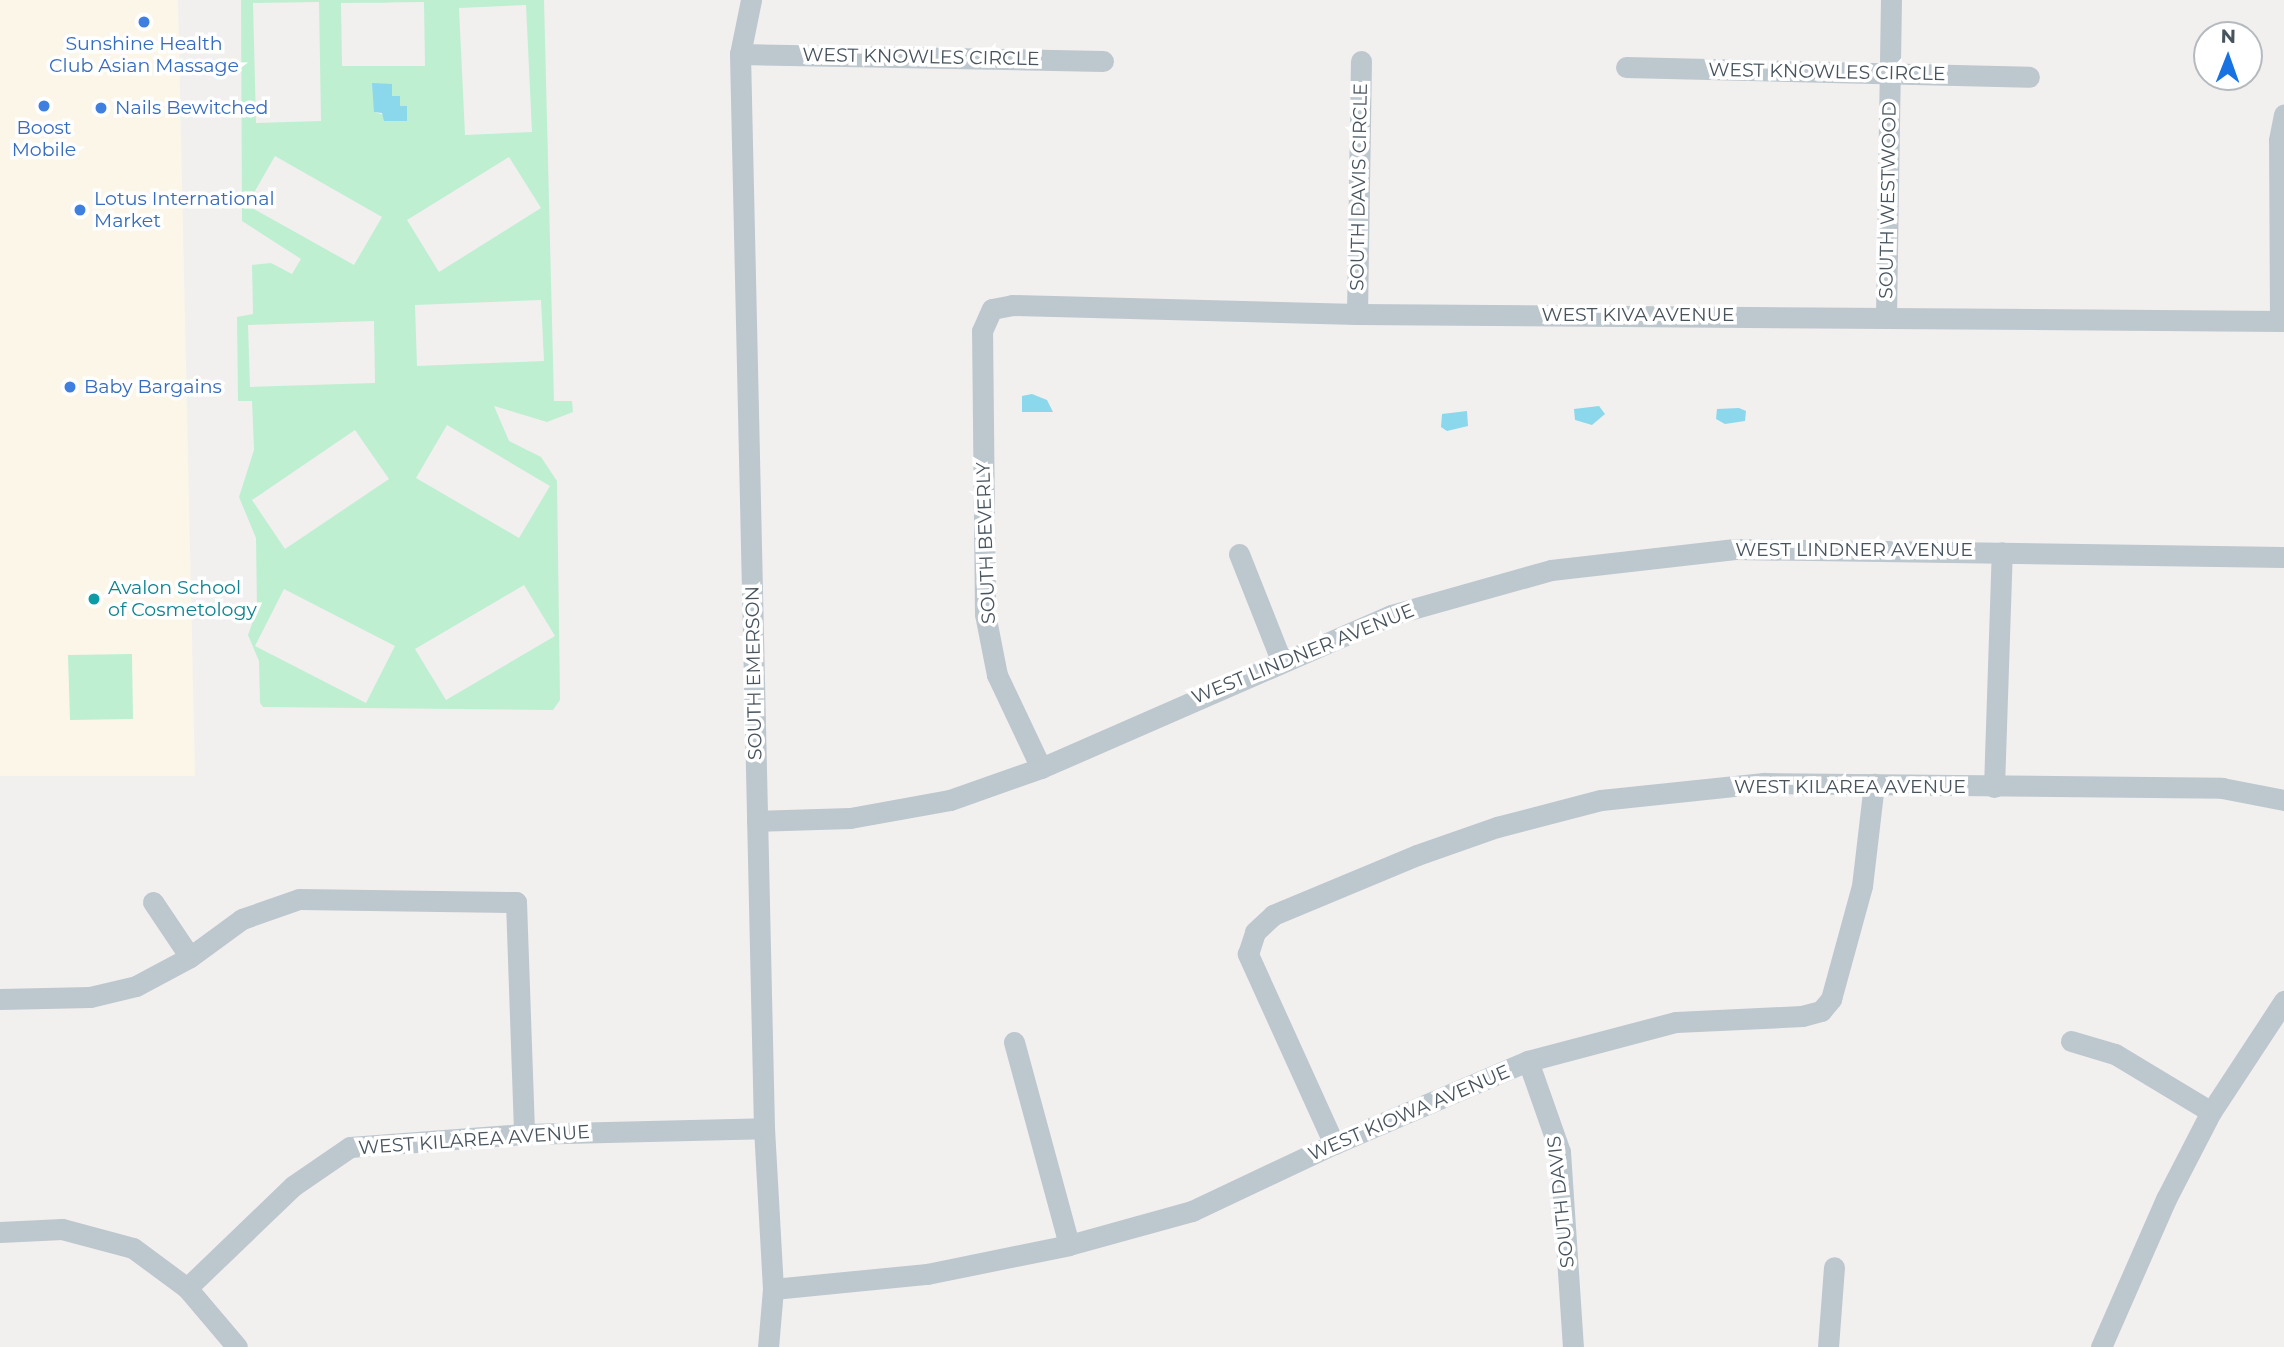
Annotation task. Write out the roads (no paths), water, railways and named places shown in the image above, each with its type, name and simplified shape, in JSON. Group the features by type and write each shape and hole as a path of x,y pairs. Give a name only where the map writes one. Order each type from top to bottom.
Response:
{"street":[{"name":"SOUTH EMERSON","path":"751,0 740,54 764,1128 773,1289 768,1347"},
{"name":"SOUTH WESTWOOD","path":"1886,316 1891,0"},
{"name":"WEST KNOWLES CIRCLE","path":"740,54 1102,61"},
{"name":"SOUTH DAVIS CIRCLE","path":"1357,314 1361,61"},
{"name":"WEST KNOWLES CIRCLE","path":"1626,67 2029,77"},
{"path":"2282,321 2280,140 2284,114"},
{"name":"WEST KIVA AVENUE","path":"992,309 1012,304 1357,314 2282,321"},
{"name":"SOUTH BEVERLY","path":"992,309 982,331 985,614 997,675 1041,768"},
{"name":"WEST LINDNER AVENUE","path":"757,821 850,818 950,800 1041,768 1281,660 1391,615 1473,589 1551,570 1640,556 1735,549 2284,556"},
{"path":"1994,787 2002,552"},
{"path":"1239,554 1281,660"},
{"name":"WEST KILAREA AVENUE","path":"1334,1144 1248,954 1255,932 1273,915 1429,851 1601,800 1764,783 2222,788 2284,800"},
{"name":"WEST KIOWA AVENUE","path":"773,1289 927,1274 1069,1245 1192,1211 1334,1144 1528,1061 1676,1022 1802,1016 1821,1011 1831,999 1862,886 1874,784"},
{"path":"0,999 90,997 136,986 190,957 242,919 299,900 516,902 524,1133"},
{"path":"153,902 190,957"},
{"path":"2101,1347 2166,1199 2211,1112 2284,1001"},
{"path":"2071,1041 2115,1054 2211,1112"},
{"path":"1014,1042 1069,1245"},
{"name":"SOUTH DAVIS","path":"1528,1061 1560,1152 1573,1347"},
{"name":"WEST KILAREA AVENUE","path":"187,1288 293,1185 350,1147 524,1133 764,1128"},
{"path":"0,1232 62,1229 133,1248 187,1288 237,1347"},
{"path":"1828,1347 1834,1267"}],"water":[{"path":"372,83 392,84 392,96 400,96 400,106 407,106 407,121 384,121 382,113 374,112"},
{"path":"1032,394 1047,400 1053,412 1022,412 1022,396"},
{"path":"1599,406 1605,414 1592,425 1575,420 1574,409"},
{"path":"1739,408 1746,411 1745,421 1725,424 1716,419 1717,409"},
{"path":"1467,411 1468,426 1447,431 1441,427 1442,414"}],"place":[{"name":"Sunshine Health Club Asian Massage","path":"144,22"},
{"name":"Boost Mobile","path":"44,106"},
{"name":"Nails Bewitched","path":"101,108"},
{"name":"Lotus International Market","path":"80,210"},
{"name":"Baby Bargains","path":"70,387"},
{"name":"Avalon School of Cosmetology","path":"94,599"}]}
